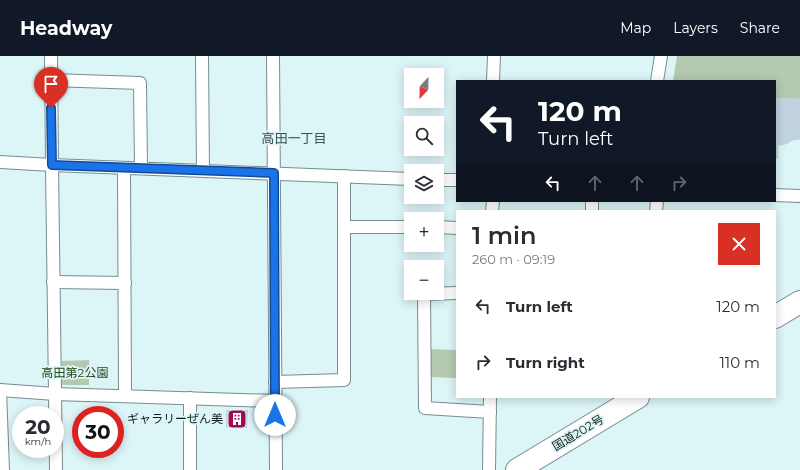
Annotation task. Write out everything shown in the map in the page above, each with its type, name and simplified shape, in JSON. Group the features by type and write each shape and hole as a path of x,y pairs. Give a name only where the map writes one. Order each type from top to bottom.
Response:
{"highway":[{"path":"776,316 800,302"},
{"name":"国道202号","path":"517,470 636,398"}],"street":[{"path":"51,56 56,470"},
{"path":"202,56 203,170"},
{"path":"273,56 276,470"},
{"path":"493,80 494,56"},
{"path":"657,80 661,56"},
{"path":"51,80 140,82 141,168"},
{"path":"0,162 404,179"},
{"path":"124,168 125,396"},
{"path":"275,382 344,380 344,176"},
{"path":"444,180 456,180"},
{"path":"776,195 800,196"},
{"path":"344,227 404,227"},
{"path":"444,227 456,228"},
{"path":"53,282 125,283"},
{"path":"456,293 424,294 425,408 490,412"},
{"path":"3,470 0,390 55,394 275,401"},
{"path":"190,398 190,470"},
{"path":"489,470 490,398"}],"green space":[{"path":"677,56 800,56 800,99 776,98 776,80 673,80"},
{"path":"428,349 456,350 456,378 428,377"},
{"name":"高田第2公園","path":"89,360 89,385 62,385 62,361"}],"building":[{"path":"776,98 800,99 800,140 794,140 787,144 778,146 778,159 776,159"},
{"name":"ギャラリーぜん美","path":"226,410 248,410 247,428 226,427"}],"place":[{"name":"ギャラリーぜん美","path":"237,419"}],"district":[{"name":"高田一丁目","path":"294,138"}],"route":[{"path":"51,108 52,165 274,173 275,415"}]}
